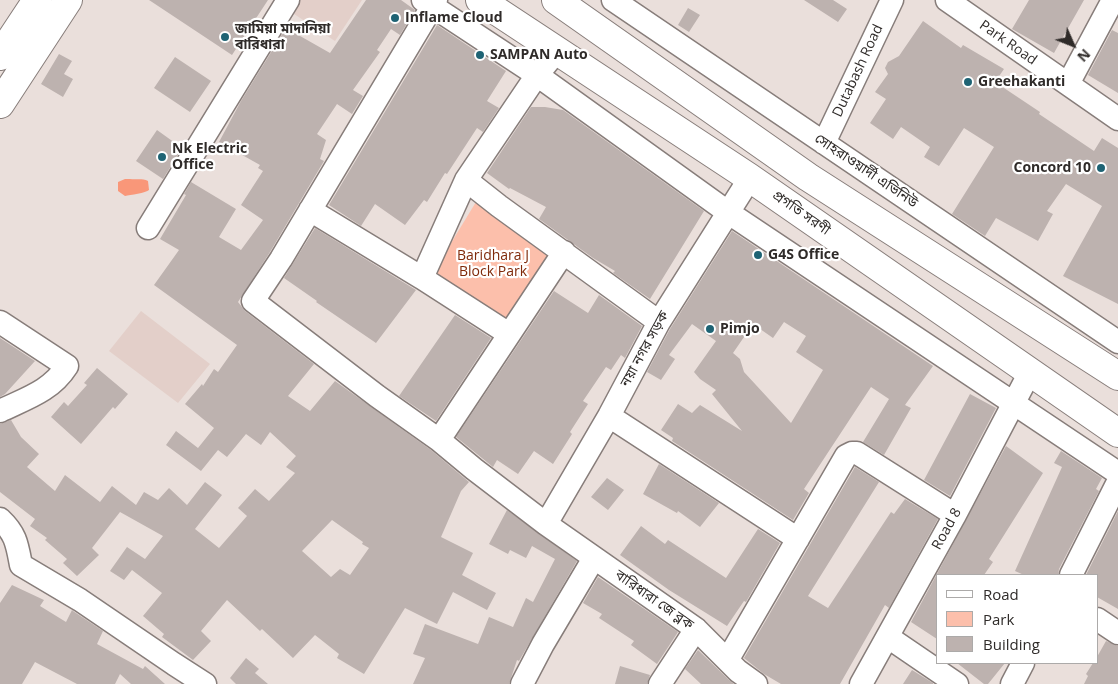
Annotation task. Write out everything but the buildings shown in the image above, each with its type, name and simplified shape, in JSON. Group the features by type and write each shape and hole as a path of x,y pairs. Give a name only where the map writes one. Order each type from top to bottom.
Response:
{"main road":[{"path":"2,50 37,0"},
{"path":"0,104 68,0"},
{"name":"প্রগতি সরণী","path":"480,0 556,52 750,178 1118,433"},
{"path":"556,0 811,179 1118,376"},
{"path":"792,207 811,179"}],"street":[{"path":"148,228 288,0"},
{"name":"সোহরাওয়ার্দী এভিনিউ","path":"613,0 1118,342"},
{"name":"Dutabash Road","path":"824,143 892,0"},
{"name":"Park Road","path":"948,0 1118,119"},
{"path":"1068,84 1113,0"},
{"path":"509,334 422,278 310,210 430,2 537,75 729,213 1118,472"},
{"path":"422,278 466,180 537,75 556,52"},
{"name":"নয়া নগর সড়ক","path":"546,524 609,416 659,322 750,178"},
{"path":"466,180 659,322"},
{"name":"বারিধারা জে ব্লক","path":"310,210 253,301 439,440 474,470 546,524 696,629 738,671 756,684"},
{"path":"439,440 564,252"},
{"path":"0,322 67,366 60,377 50,386 0,411"},
{"name":"Road 8","path":"861,684 955,515 1030,372"},
{"path":"609,416 798,539"},
{"path":"728,660 846,456 852,452 857,453 955,515"},
{"path":"1072,574 1118,482"},
{"path":"0,519 11,529 16,540 21,565 80,600 206,684"},
{"path":"522,684 543,644 594,558"},
{"path":"1098,620 1118,633"},
{"path":"660,684 696,629"},
{"path":"888,637 957,684"},
{"path":"1012,684 1023,664"}],"shaded area":[{"path":"295,0 362,0 335,41 288,10"},
{"path":"125,179 148,181 149,190 125,196 118,191 118,182"},
{"path":"141,311 210,364 178,403 109,351"}],"green space":[{"name":"Baridhara J Block Park","path":"479,197 559,251 505,329 431,276"}],"place":[{"name":"Inflame Cloud","path":"395,18"},
{"name":"জামিয়া মাদানিয়া বারিধারা","path":"225,37"},
{"name":"SAMPAN Auto","path":"480,55"},
{"name":"Greehakanti","path":"968,82"},
{"name":"Nk Electric Office","path":"162,157"},
{"name":"Concord 10","path":"1101,168"},
{"name":"G4S Office","path":"758,255"},
{"name":"Pimjo","path":"710,329"}]}
